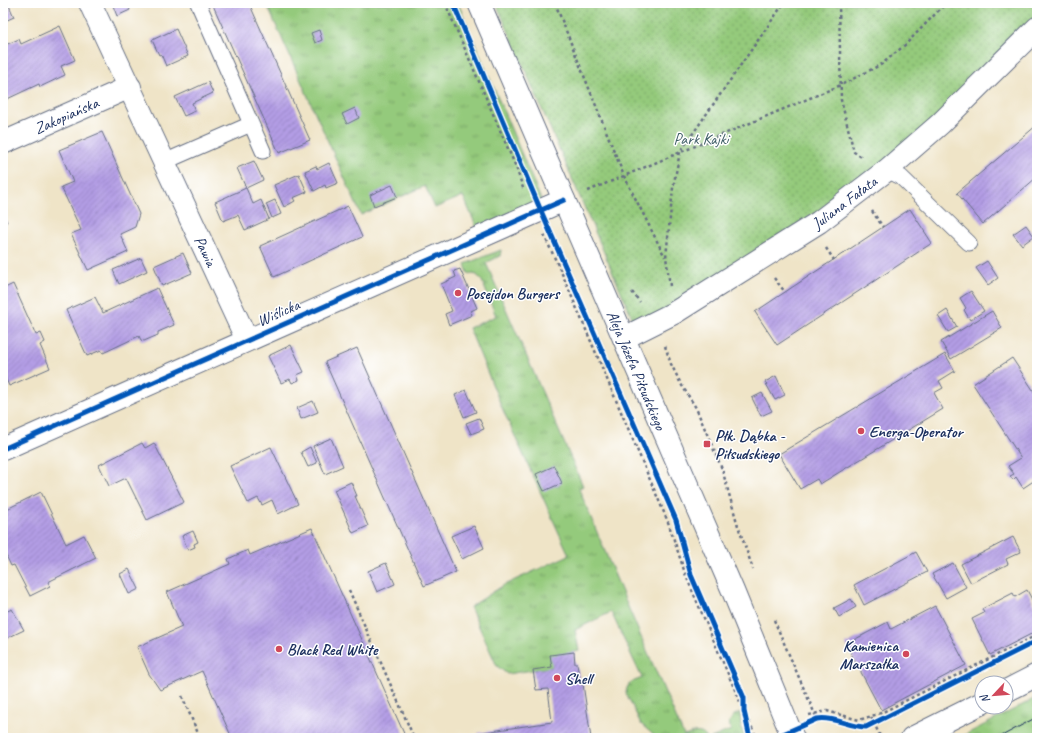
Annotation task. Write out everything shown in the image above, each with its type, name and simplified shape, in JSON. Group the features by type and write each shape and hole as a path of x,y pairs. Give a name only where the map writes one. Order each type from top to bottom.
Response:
{"street":[{"name":"Pawia","path":"90,3 247,340"},
{"name":"Aleja Józefa Piłsudskiego","path":"479,3 733,591 792,734"},
{"name":"Juliana Fałata","path":"624,338 666,318 819,222 887,170 940,124 1037,28"},
{"name":"Zakopiańska","path":"3,143 130,87"},
{"name":"Wiślicka","path":"3,449 564,200"},
{"path":"1014,687 1037,675"},
{"path":"912,738 974,707"}],"lane":[{"path":"198,3 263,151"},
{"path":"164,162 251,124"},
{"path":"887,170 901,177 969,243"}],"path":[{"path":"445,3 516,167 532,215 549,244 668,522 686,576 756,736 754,738"},
{"path":"555,3 624,176 666,257"},
{"path":"754,572 738,526 722,469 696,408 671,364 666,318 666,257 673,188 680,152 784,3"},
{"path":"839,3 843,106 854,152 869,162 887,170"},
{"path":"588,191 841,85 882,64 905,45 946,3"},
{"path":"584,184 590,198"},
{"path":"870,209 883,227"},
{"path":"562,260 581,303"},
{"path":"773,276 785,292"},
{"path":"629,286 632,292 666,318"},
{"path":"690,568 744,698 744,710 750,738"},
{"path":"349,590 414,738"},
{"path":"771,615 816,716"},
{"path":"792,734 816,716 827,711 859,720 871,717 888,710 1037,635"},
{"path":"866,727 1037,641"},
{"path":"182,696 200,738"},
{"path":"816,716 824,718"},
{"path":"871,717 881,738"}],"green space":[{"path":"266,3 458,3 545,209 481,237 463,196 435,208 425,186 361,215"},
{"name":"Park Kajki","path":"496,3 1037,3 1037,28 887,170 638,331"},
{"path":"501,250 500,256 486,263 583,486 579,489 629,609 684,736 694,733 702,733 707,738 657,738 641,724 626,693 629,684 642,678 611,612 575,630 579,651 574,652 552,667 507,674 497,666 470,607 504,585 569,555 503,410 469,328 496,316 482,281 477,275 468,273 465,264"},
{"path":"1037,697 1037,738 959,738 1003,715 1014,715 1014,709"},
{"path":"740,712 741,727 745,738 711,738 731,730 729,723 733,716"}],"building":[{"path":"3,3 8,3 14,17 3,22"},
{"path":"112,3 127,3 130,10 117,16"},
{"path":"212,3 249,3 310,140 279,153"},
{"path":"60,26 75,60 61,66 65,75 40,87 39,84 3,101 3,46 19,39 21,44"},
{"path":"176,29 188,56 166,66 161,54 159,55 152,40"},
{"path":"319,30 322,40 315,43 311,33"},
{"path":"208,82 213,93 192,103 195,111 184,116 175,97"},
{"path":"355,108 359,118 347,124 342,114"},
{"path":"1037,125 1037,177 983,224 957,193"},
{"path":"102,132 139,214 135,227 120,234 128,252 88,270 71,234 81,230 61,187 73,182 59,150"},
{"path":"254,161 263,180 246,188 237,168"},
{"path":"329,163 338,183 326,188 325,185 314,191 305,171 316,166 317,169"},
{"path":"299,174 307,192 293,198 295,201 284,207 274,185"},
{"path":"392,185 397,197 374,206 370,195"},
{"path":"246,188 253,204 261,200 269,219 245,230 238,215 223,221 215,202"},
{"path":"275,200 281,214 272,218 266,204"},
{"path":"348,206 362,237 274,277 260,246"},
{"path":"910,209 932,243 777,345 755,312"},
{"path":"3,214 7,222 3,224"},
{"path":"1026,225 1034,236 1022,245 1013,234"},
{"path":"183,253 192,273 162,286 154,266"},
{"path":"141,258 147,271 119,284 113,270"},
{"path":"987,261 998,278 988,285 976,268"},
{"name":"Posejdon Burgers","path":"460,269 477,308 471,311 472,315 449,325 445,314 452,311 441,284 456,277 454,271"},
{"path":"13,284 36,335 41,333 45,342 40,345 50,368 9,386 3,372 3,289"},
{"path":"157,288 174,325 158,332 158,335 144,341 141,340 139,336 103,353 101,350 87,356 66,310 95,297 103,313"},
{"path":"971,291 984,311 970,320 964,310 966,308 960,298"},
{"path":"947,310 957,327 948,332 938,316"},
{"path":"992,311 1002,328 951,359 941,342"},
{"path":"291,345 304,372 297,375 299,380 292,383 290,379 281,383 268,356"},
{"path":"357,348 456,572 424,586 325,362"},
{"name":"Energa-Operator","path":"945,354 955,371 939,381 943,388 934,393 943,409 820,484 817,479 800,489 779,454"},
{"path":"1012,358 1037,396 1037,482 1035,480 1023,488 1016,477 1013,480 1010,476 1014,474 1008,466 1021,458 973,384"},
{"path":"776,376 785,395 775,400 765,382"},
{"path":"466,390 476,412 464,417 455,395"},
{"path":"762,393 772,411 761,416 752,398"},
{"path":"313,401 318,412 301,419 297,408"},
{"path":"479,418 484,429 471,434 466,423"},
{"path":"331,438 343,466 325,474 313,446"},
{"path":"142,443 145,448 154,443 184,502 147,520 126,478 109,486 99,465"},
{"path":"271,447 298,504 278,514 272,500 262,505 258,498 248,503 230,466"},
{"path":"310,447 317,463 308,467 301,452"},
{"path":"554,466 562,483 544,491 536,474"},
{"path":"351,482 357,496 355,496 368,526 353,533 334,490"},
{"path":"41,492 66,544 84,535 96,558 48,582 50,586 30,596 14,565 11,566 3,549 3,511"},
{"path":"474,526 484,548 462,559 451,536"},
{"name":"Black Red White","path":"312,528 406,738 232,738 202,671 160,690 149,674 137,647 182,627 167,592 230,564 228,559 248,550 250,555"},
{"path":"193,531 198,542 194,544 195,547 188,550 182,536"},
{"path":"1013,537 1021,552 1006,559 1008,564 971,583 961,564"},
{"path":"916,552 927,572 864,605 854,585"},
{"path":"386,563 395,584 377,592 368,571"},
{"path":"953,563 966,587 946,598 932,574"},
{"path":"129,569 139,589 129,594 120,574"},
{"path":"1027,590 1037,609 1037,631 990,655 972,619 984,613 982,609 1013,593 1015,597"},
{"path":"851,599 856,607 839,617 834,608"},
{"name":"Kamienica Marszałka","path":"935,606 966,665 881,710 846,644 888,622 891,629"},
{"path":"12,609 24,630 3,640 3,613"},
{"path":"574,652 575,664 577,664 580,684 583,684 591,738 479,738 478,733 552,722 548,689 536,690 533,670 552,667 550,655"}],"tram line":[{"path":"998,738 1037,717"},
{"path":"1032,738 1037,735"}],"cycle path":[{"path":"453,3 541,211 676,520 691,575 744,698 744,711 750,738"},
{"path":"3,449 564,200"},
{"path":"774,738 817,719 823,718 860,727 866,727 1037,641"}],"place":[{"name":"Posejdon Burgers","path":"458,293"},
{"name":"Energa-Operator","path":"861,431"},
{"name":"Płk. Dąbka - Piłsudskiego","path":"707,444"},
{"name":"Black Red White","path":"279,649"},
{"name":"Kamienica Marszałka","path":"906,654"},
{"name":"Shell","path":"557,678"}]}
